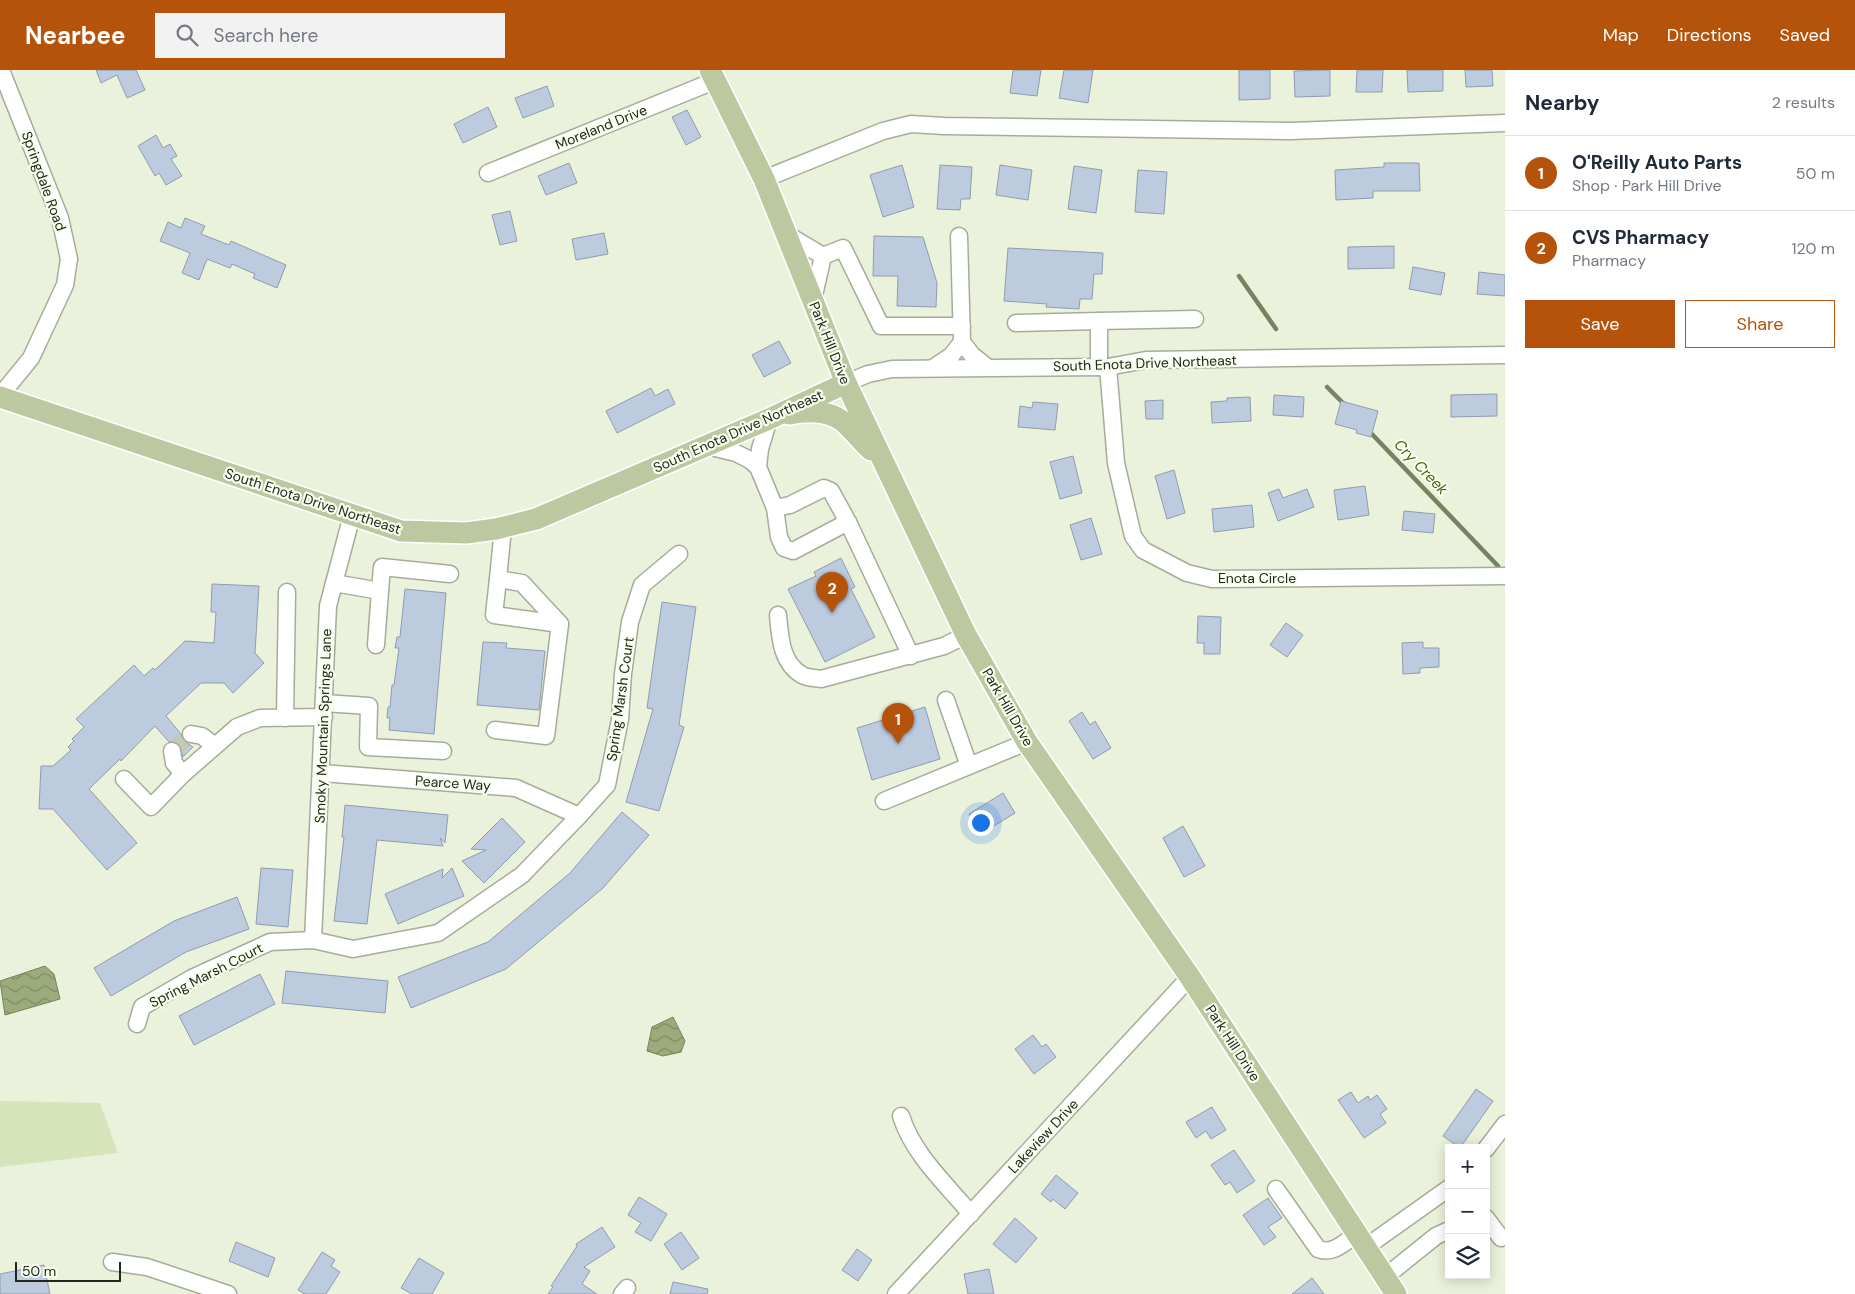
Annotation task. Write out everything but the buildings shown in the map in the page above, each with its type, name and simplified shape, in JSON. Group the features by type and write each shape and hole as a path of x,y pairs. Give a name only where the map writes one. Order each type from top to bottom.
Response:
{"main road":[{"name":"Park Hill Drive","path":"712,75 764,179 846,383 881,460 966,635 1027,742 1190,977 1390,1286"},
{"name":"South Enota Drive Northeast","path":"0,397 401,531 466,533 503,528 536,520 769,419 846,383"},
{"path":"769,419 805,411 836,417 849,426 858,439 881,460"}],"street":[{"name":"Springdale Road","path":"0,397 30,358 65,285 69,259 60,218 1,70"},
{"name":"Moreland Drive","path":"488,173 712,75"},
{"path":"764,179 883,131 911,124 1291,131 1505,123"},
{"path":"786,234 823,256"},
{"path":"959,236 962,334 972,355 987,367"},
{"path":"823,256 843,248 881,326 962,334"},
{"path":"813,300 823,256"},
{"path":"1016,323 1195,319"},
{"name":"Enota Circle","path":"1098,320 1116,463 1133,536 1143,550 1187,573 1212,579 1505,576"},
{"path":"933,368 950,356 962,334"},
{"name":"South Enota Drive Northeast","path":"846,383 868,374 892,368 1104,367 1146,360 1505,355"},
{"path":"758,467 760,449 769,419"},
{"path":"707,446 736,453 750,460 758,467 775,508 779,537 784,548 793,551 848,522"},
{"path":"775,508 790,505 824,488 831,491 848,522 911,656"},
{"name":"Smoky Mountain Springs Lane","path":"313,940 328,606 352,515"},
{"path":"503,528 494,615 560,624"},
{"name":"Spring Marsh Court","path":"137,1024 142,1007 192,978 270,942 313,940 353,949 438,933 522,875 607,785 620,719 623,674 630,622 642,585 679,554"},
{"path":"376,645 382,567 450,574"},
{"path":"495,730 546,736 560,624 522,583 498,580"},
{"path":"334,584 380,591"},
{"path":"285,718 287,592"},
{"path":"778,615 780,644 789,664 803,676 822,679 944,646 966,635"},
{"path":"946,700 969,766"},
{"path":"124,779 151,807 183,774 237,727 260,718 285,718 324,710 369,706 368,747 443,751"},
{"path":"191,734 202,736 215,746"},
{"path":"884,801 1027,742"},
{"path":"172,751 174,762 183,774"},
{"name":"Pearce Way","path":"322,773 516,788 579,816"},
{"name":"Lakeview Drive","path":"896,1294 1190,977"},
{"path":"901,1116 910,1139 918,1151 971,1214"},
{"path":"1490,1144 1505,1124"},
{"path":"1276,1189 1318,1249 1325,1251 1362,1240 1447,1189"},
{"path":"1490,1223 1501,1238"},
{"path":"1390,1286 1436,1236 1445,1232"},
{"path":"112,1262 147,1267 228,1294"}],"shaded area":[{"path":"0,1101 100,1103 118,1153 0,1167"}],"water":[{"path":"45,966 54,974 60,999 5,1015 0,981"},
{"path":"673,1017 685,1041 681,1052 663,1056 647,1051 652,1027"}],"waterway":[{"name":"Cry Creek","path":"1239,276 1276,329"},
{"name":"Cry Creek","path":"1327,387 1345,405"},
{"name":"Cry Creek","path":"1369,431 1498,566"}],"tunnel":[{"path":"172,751 191,734"}],"place":[{"name":"CVS Pharmacy","path":"832,613"},
{"name":"O'Reilly Auto Parts","path":"898,744"}]}
